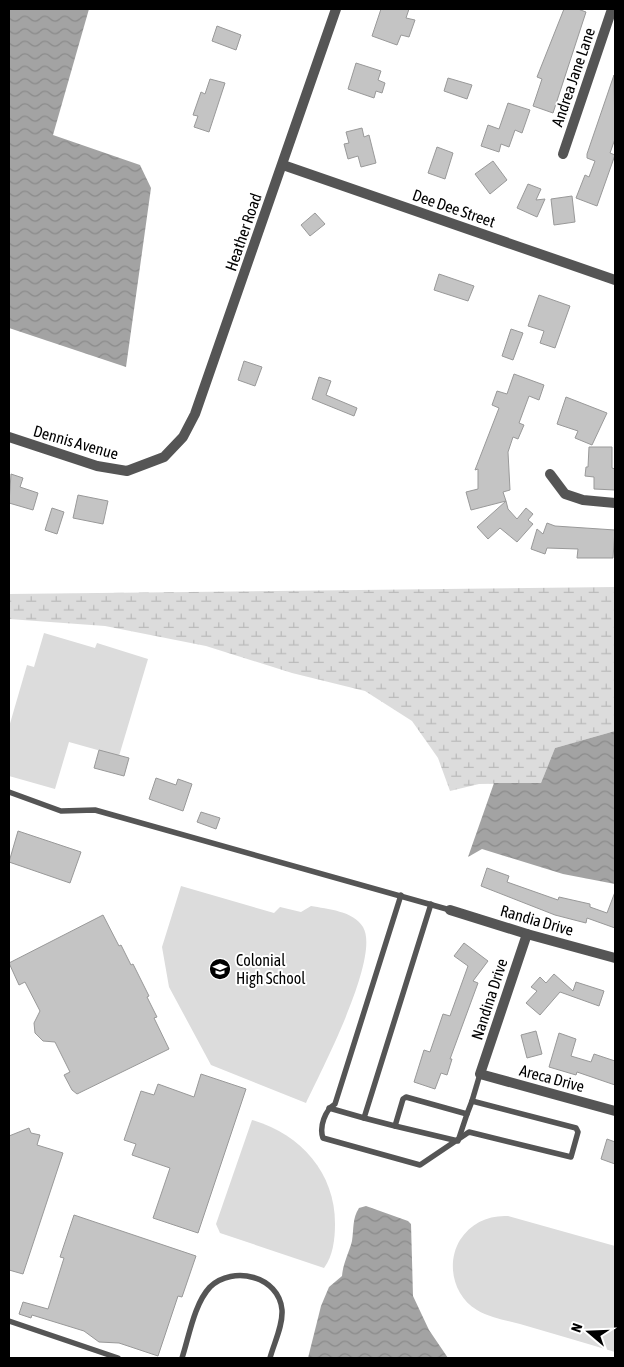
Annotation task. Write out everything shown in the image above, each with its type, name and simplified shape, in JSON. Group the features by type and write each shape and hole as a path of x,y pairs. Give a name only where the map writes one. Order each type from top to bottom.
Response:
{"street":[{"name":"Heather Road","path":"164,457 183,436 195,414 336,9"},
{"name":"Andrea Jane Lane","path":"563,154 612,9"},
{"name":"Dee Dee Street","path":"283,165 615,280"},
{"name":"Dennis Avenue","path":"9,437 97,466 127,471 164,457"},
{"path":"550,474 565,494 583,500 615,503"},
{"name":"Randia Drive","path":"450,910 527,934 615,958"},
{"name":"Nandina Drive","path":"480,1074 527,934"},
{"name":"Areca Drive","path":"480,1074 615,1111"}],"lane":[{"path":"9,792 61,811 95,810 450,910"},
{"path":"401,895 335,1104 329,1108 321,1132 323,1138 420,1165 469,1132 571,1158 578,1132 576,1128 472,1101"},
{"path":"364,1118 432,904"},
{"path":"458,1141 480,1074"},
{"path":"395,1126 402,1099 406,1097 467,1114"},
{"path":"329,1108 458,1141"},
{"path":"182,1358 202,1299 210,1287 224,1278 248,1275 272,1288 279,1299 282,1310 281,1323 270,1358"},
{"path":"9,1321 118,1358"}],"green space":[{"path":"615,587 615,731 555,748 541,783 479,784 450,791 438,758 412,721 365,691 292,673 206,646 105,626 9,619 9,594"},
{"path":"44,633 95,648 97,643 148,659 119,756 69,742 55,789 9,776 9,727 27,665 34,667"},
{"path":"181,886 274,913 280,907 301,912 311,906 332,910 353,917 363,927 366,942 364,963 357,987 347,1014 306,1103 211,1065 169,987 162,947"},
{"path":"252,1120 269,1126 299,1145 312,1158 329,1188 333,1205 335,1236 330,1258 324,1268 220,1233 216,1224"},
{"path":"508,1216 615,1246 615,1352 487,1315 469,1304 462,1296 457,1288 453,1269 453,1259 460,1240 469,1229 481,1221 494,1217"}],"water":[{"path":"9,9 89,9 53,135 140,165 151,188 126,367 9,328"},
{"path":"615,731 615,884 563,874 482,849 468,857 494,783 541,783 555,748"},
{"path":"366,1206 408,1221 411,1224 413,1296 429,1330 448,1358 308,1358 321,1306 329,1287 342,1276 352,1241 355,1216 359,1208"}],"building":[{"path":"381,9 409,9 406,18 415,20 409,37 401,35 397,45 372,36"},
{"path":"564,9 578,9 586,12 553,113 533,106 542,79 537,77"},
{"path":"217,26 241,35 236,50 212,41"},
{"path":"356,63 381,71 378,80 385,83 382,93 376,91 374,98 348,89"},
{"path":"614,75 615,139 610,153 615,155 597,206 576,198 585,175 589,177 595,161 587,158 587,154"},
{"path":"448,78 472,85 467,99 444,91"},
{"path":"210,79 225,83 209,132 194,127 198,116 193,115 201,92 205,94"},
{"path":"508,103 530,110 522,133 515,130 509,147 501,144 499,152 481,146 488,125 499,129"},
{"path":"362,128 364,137 369,135 376,163 361,167 358,156 348,159 344,144 349,143 346,132"},
{"path":"437,147 453,153 445,179 428,173"},
{"path":"493,161 507,180 490,194 475,174"},
{"path":"528,184 541,189 536,200 545,199 537,217 517,208"},
{"path":"572,196 575,222 554,225 551,199"},
{"path":"315,213 325,224 310,236 301,225"},
{"path":"439,274 474,286 468,301 434,290"},
{"path":"539,295 570,306 555,348 540,343 544,331 528,326"},
{"path":"511,329 523,333 513,360 502,356"},
{"path":"244,361 262,367 255,386 238,380"},
{"path":"514,374 544,385 539,400 529,396 519,423 524,425 518,439 513,437 508,452 510,490 503,492 506,501 471,510 466,492 478,489 478,469 475,470 499,408 492,405 497,391 507,394"},
{"path":"319,377 331,381 326,395 357,408 354,416 312,399"},
{"path":"566,397 607,413 592,445 575,438 578,431 557,424"},
{"path":"589,447 612,447 615,490 594,489 594,477 585,476 586,467 588,467"},
{"path":"11,474 23,478 20,487 38,493 33,510 9,503"},
{"path":"78,495 108,501 103,524 73,518"},
{"path":"506,501 508,509 517,519 526,508 533,514 528,520 533,524 517,542 500,528 488,539 477,527"},
{"path":"52,508 64,512 57,534 45,530"},
{"path":"547,523 555,526 615,530 613,558 577,558 578,549 547,548 545,554 531,549 537,529 543,534"},
{"path":"99,750 129,758 124,776 94,768"},
{"path":"156,778 176,785 178,779 192,784 183,811 149,799"},
{"path":"201,812 220,818 216,829 197,822"},
{"path":"18,831 81,852 70,883 9,862"},
{"path":"487,868 509,876 507,882 558,900 559,897 590,904 590,907 607,913 615,892 615,928 587,918 586,923 555,915 481,886"},
{"path":"103,915 119,946 121,945 131,965 133,964 149,996 147,997 157,1017 154,1018 169,1049 77,1094 72,1090 64,1075 70,1072 55,1042 43,1041 35,1033 34,1023 40,1011 25,982 19,985 9,963"},
{"path":"464,943 488,961 473,981 478,983 450,1059 452,1059 447,1075 441,1073 435,1089 414,1082 424,1050 430,1052 443,1014 450,1016 468,966 454,956"},
{"path":"554,974 573,991 576,982 604,991 599,1006 560,992 540,1015 526,1003 537,991 531,987 540,977 546,983"},
{"path":"536,1031 542,1054 527,1058 521,1035"},
{"path":"559,1033 576,1039 571,1056 591,1062 594,1054 615,1061 615,1085 577,1072 576,1075 549,1067"},
{"path":"201,1074 246,1089 198,1233 153,1218 170,1168 132,1155 136,1144 124,1140 141,1091 154,1095 158,1084 194,1097"},
{"path":"29,1128 31,1133 40,1135 37,1145 63,1153 23,1274 9,1270 9,1136"},
{"path":"607,1139 615,1142 615,1164 601,1159"},
{"path":"74,1215 196,1256 182,1297 178,1296 158,1356 119,1343 99,1342 84,1331 32,1315 31,1318 19,1314 23,1302 48,1309 64,1258 60,1257"}],"place":[{"name":"Colonial High School","path":"220,969"}]}
